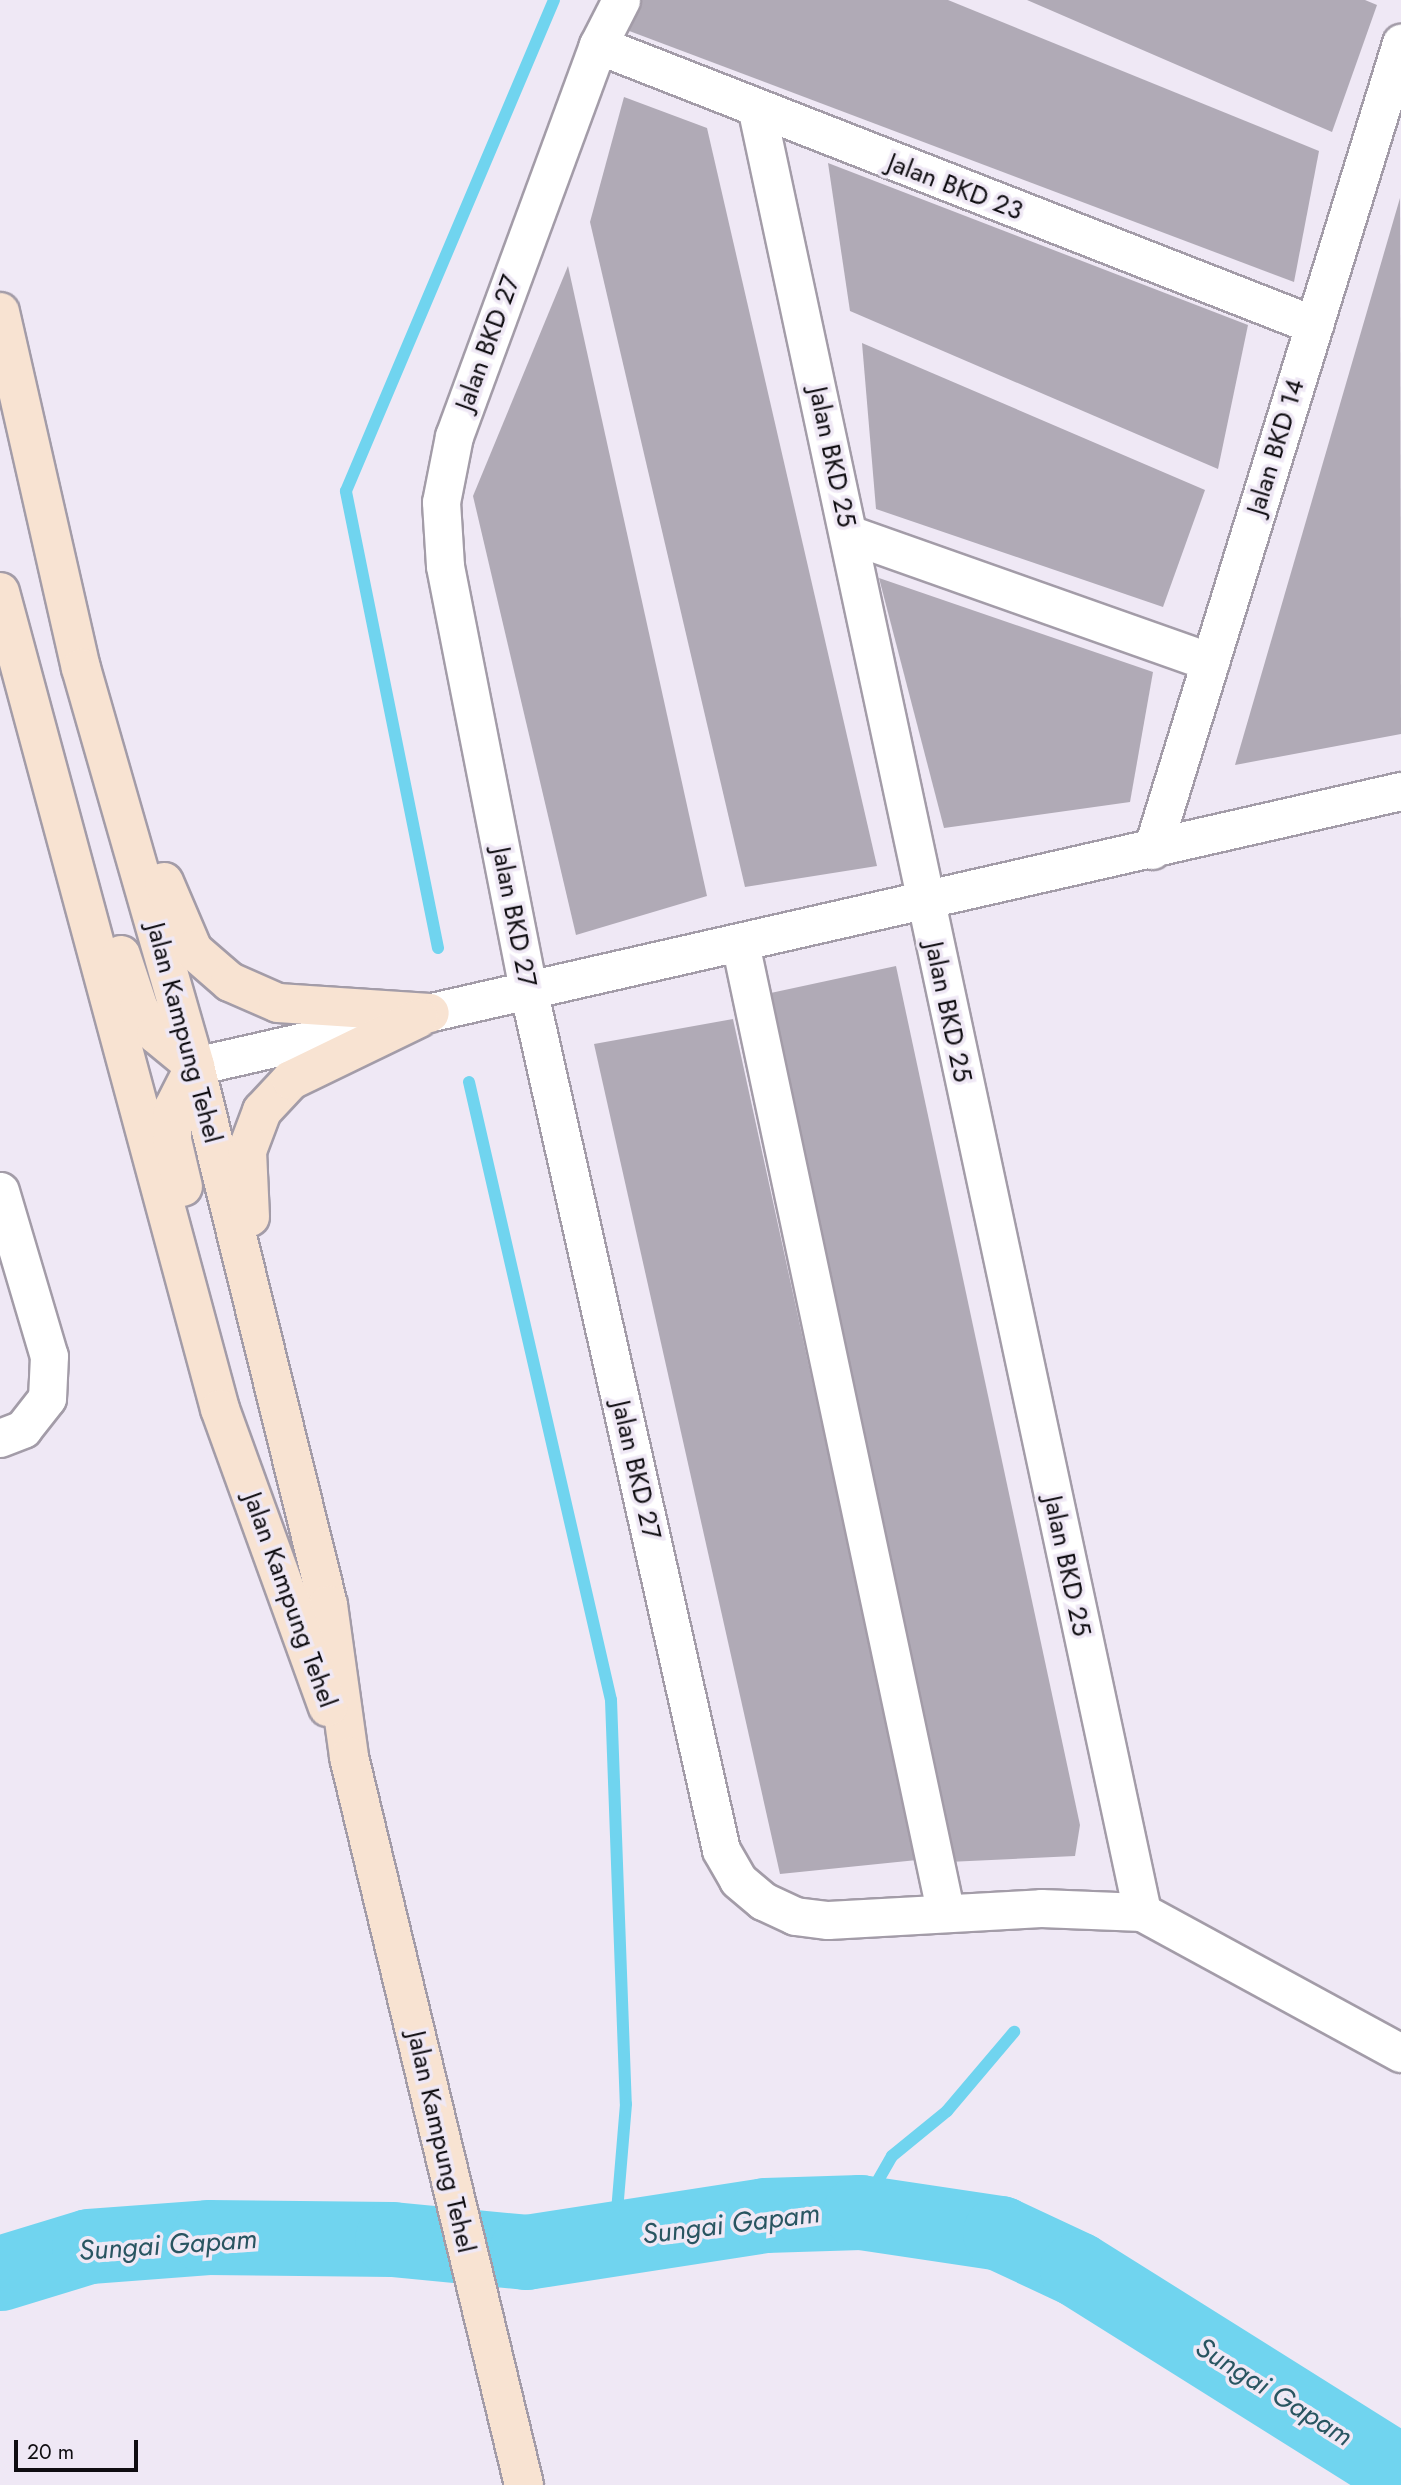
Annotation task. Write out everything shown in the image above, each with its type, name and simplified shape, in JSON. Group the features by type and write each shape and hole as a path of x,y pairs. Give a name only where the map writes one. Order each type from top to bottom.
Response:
{"main road":[{"name":"Jalan Kampung Tehel","path":"0,313 81,668 195,1066 292,1455 328,1605 349,1757 434,2108 492,2363 524,2485"},
{"path":"0,565 57,720 130,984 156,1034 195,1066 173,1109 172,1140 215,1326 220,1409"},
{"name":"Jalan Kampung Tehel","path":"0,592 220,1409 308,1657 349,1757"},
{"path":"81,668 194,950 230,982 278,1003 430,1013"},
{"path":"292,1455 248,1209 247,1151 262,1111 291,1080 430,1013"}],"street":[{"name":"Jalan BKD 27","path":"621,0 597,45 454,436 441,502 445,566 529,993 721,1850 738,1880 763,1901 795,1916 828,1920 944,1910 1142,1912"},
{"name":"Jalan BKD 14","path":"1152,850 1401,43"},
{"name":"Jalan BKD 23","path":"597,45 757,111 1314,325"},
{"name":"Jalan BKD 25","path":"757,111 1142,1912"},
{"path":"849,534 1210,662"},
{"path":"195,1066 925,904 1401,791"},
{"path":"740,943 944,1910"},
{"path":"0,1191 49,1356 47,1398 23,1429 0,1438"},
{"path":"1142,1912 1401,2053"}],"building":[{"path":"641,0 948,0 1319,151 1294,282 624,29"},
{"path":"1027,0 1365,0 1377,5 1332,132"},
{"path":"624,97 707,128 877,866 745,887 590,222"},
{"path":"828,163 1248,325 1218,469 850,311"},
{"path":"1400,198 1401,734 1235,765"},
{"path":"568,266 707,896 576,935 473,496"},
{"path":"862,343 1205,490 1163,607 876,509"},
{"path":"879,578 1153,672 1130,802 944,828"},
{"path":"896,966 1080,1825 1075,1856 948,1862 766,994"},
{"path":"733,1019 917,1860 780,1874 594,1044"}],"waterway":[{"path":"438,948 346,491 554,0"},
{"path":"469,1082 611,1700 626,2104 615,2236"},
{"path":"860,2212 892,2156 947,2111 1014,2032"},
{"name":"Sungai Gapam","path":"0,2273 89,2246 208,2237 392,2239 526,2252 765,2215 860,2212 1000,2233 1077,2269 1401,2472"}]}
